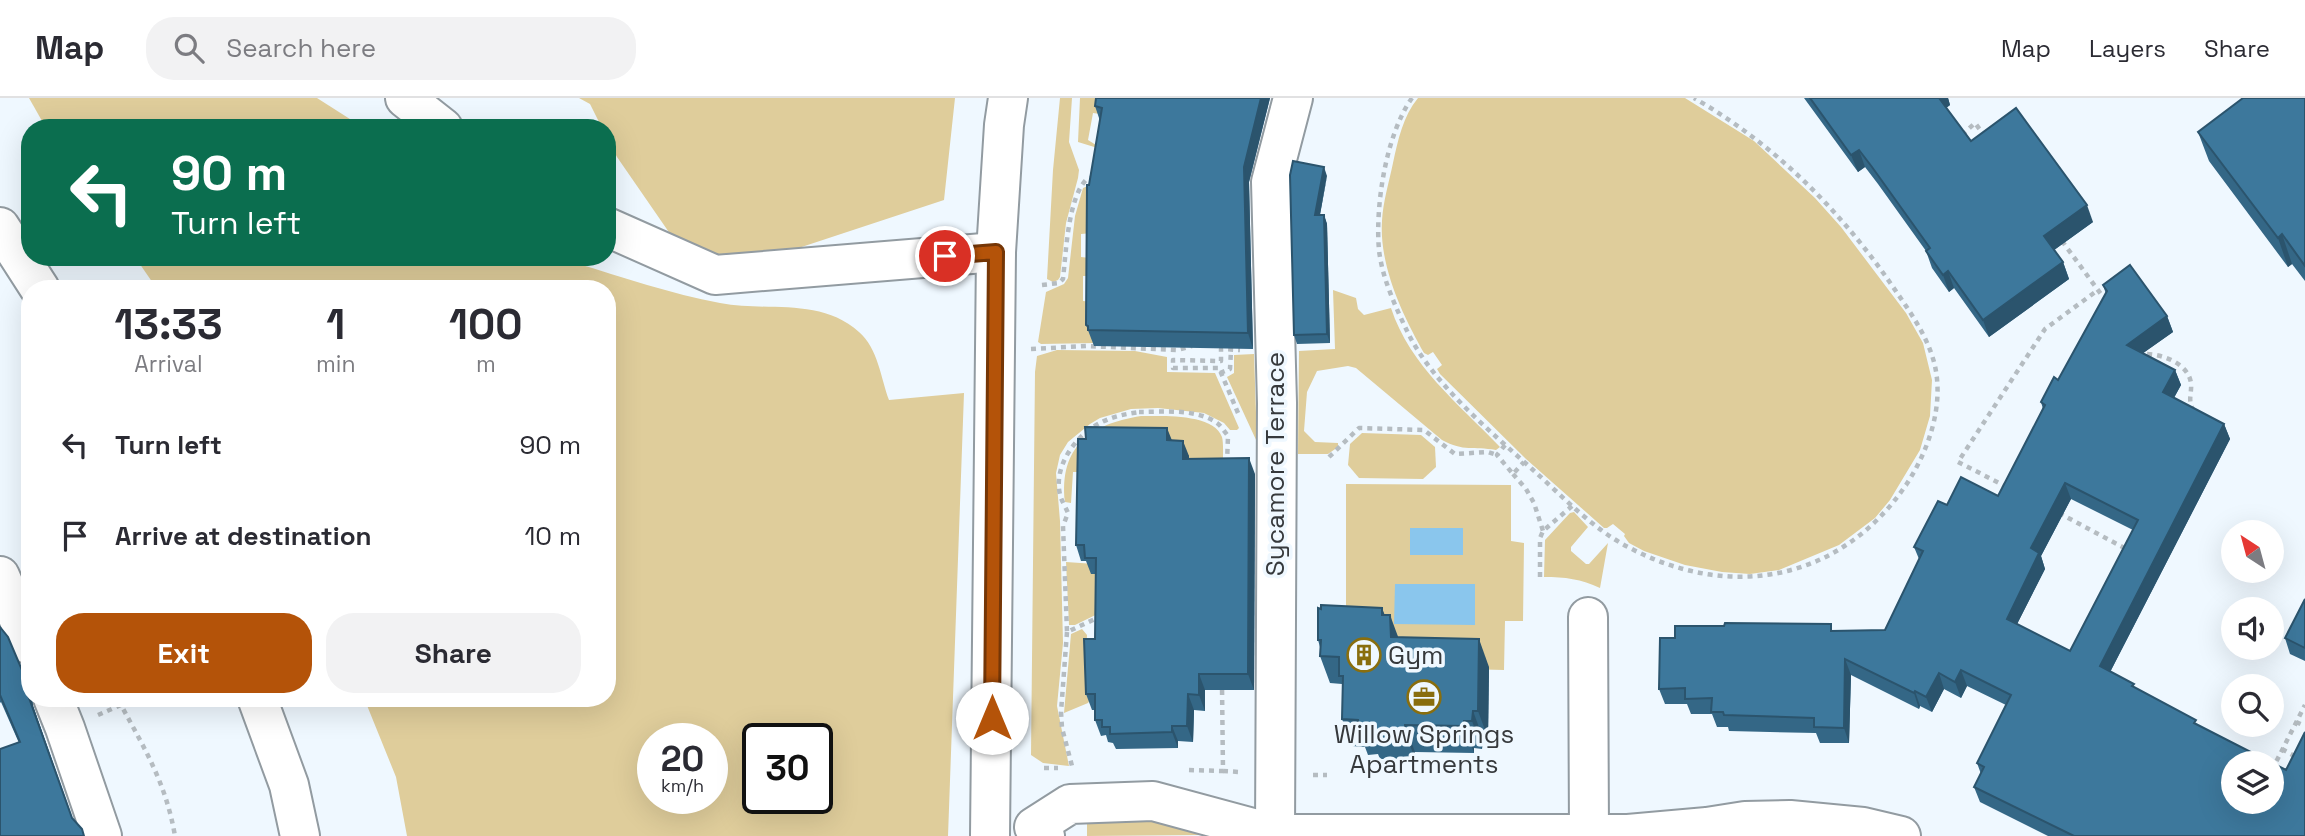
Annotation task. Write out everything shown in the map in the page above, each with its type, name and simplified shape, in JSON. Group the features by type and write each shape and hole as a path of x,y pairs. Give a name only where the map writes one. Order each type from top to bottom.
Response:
{"street":[{"path":"405,98 432,119"},
{"path":"1008,98 996,252 990,830 1040,831 1070,804 1153,801 1270,835 1660,832 1745,821 1790,820 1863,827 1901,836"},
{"name":"Sycamore Terrace","path":"1270,835 1277,403 1271,183 1293,98"},
{"path":"0,227 21,260"},
{"path":"616,231 715,275 996,252"},
{"path":"0,576 21,624"},
{"path":"1588,617 1589,834"},
{"path":"56,707 102,836"},
{"path":"260,707 289,785 300,836"}],"path":[{"path":"1412,98 1393,135 1378,218 1379,253 1399,315 1443,385 1572,506 1627,547 1682,568 1707,574 1733,577 1780,574 1850,544 1874,525 1891,506 1909,480 1936,420 1938,387 1934,363 1913,315 1839,216 1761,142 1693,98"},
{"path":"1957,142 1963,132 1975,123 1992,145"},
{"path":"1042,285 1059,283 1063,279 1072,213 1082,183 1088,178 1098,178"},
{"path":"2057,234 2114,311"},
{"path":"2016,492 1958,463 2045,329 2098,290"},
{"path":"1220,339 1221,361 1173,360 1172,368 1219,368 1241,420"},
{"path":"2137,344 2145,354 2158,354 2182,368 2191,383 2189,405 2200,421"},
{"path":"1031,349 1086,345 1177,350 1198,345"},
{"path":"1221,349 1251,350"},
{"path":"1220,373 1230,369 1231,350"},
{"path":"1044,768 1072,768 1062,729 1061,712 1066,632 1063,526 1069,513 1060,496 1062,468 1075,441 1089,429 1118,416 1139,412 1166,412 1198,415 1218,423 1228,436 1221,637"},
{"path":"1329,457 1359,428 1424,430 1455,454 1488,452 1497,455 1526,489 1534,503 1543,531"},
{"path":"1497,455 1505,445"},
{"path":"1513,474 1524,462"},
{"path":"1540,577 1540,538 1543,531 1572,506"},
{"path":"2051,509 2133,553"},
{"path":"1066,632 1123,606 1172,606 1210,624 1221,624"},
{"path":"1182,769 1223,771 1222,677"},
{"path":"2305,705 2283,749 2305,761"},
{"path":"92,717 116,707"},
{"path":"122,707 157,771 167,797 175,836"},
{"path":"2296,722 2305,726"}],"shaded area":[{"path":"29,98 317,98 350,119 41,119"},
{"path":"579,98 955,98 944,200 744,266 675,241 616,155 616,119 598,119 590,104"},
{"path":"1060,98 1072,98 1069,142 1079,170 1066,223 1060,277 1053,282 1047,279"},
{"path":"1080,98 1102,98 1100,114 1093,113 1088,140 1104,150 1078,142"},
{"path":"1418,98 1685,98 1754,141 1815,198 1841,227 1906,313 1923,343 1932,380 1930,416 1920,450 1890,500 1875,518 1839,545 1779,570 1750,574 1722,572 1685,565 1629,543 1625,534 1613,524 1604,528 1526,459 1440,374 1437,369 1442,365 1433,352 1428,355 1424,353 1408,323 1388,273 1382,238 1384,207 1402,129"},
{"path":"1088,186 1093,233 1081,234 1081,257 1090,258 1090,276 1083,276 1083,301 1096,302 1095,343 1041,344 1038,342 1046,292 1064,284 1068,278 1075,216 1083,188"},
{"path":"141,266 585,266 720,303 792,308 827,314 844,321 859,332 871,346 889,400 964,393 948,836 407,836 396,777 368,707 616,707 616,280 151,280"},
{"path":"1333,290 1356,298 1358,309 1364,315 1391,308 1399,329 1423,366 1500,447 1496,450 1463,447 1442,440 1356,368 1348,366 1317,371 1307,392 1304,431 1315,442 1338,443 1338,447 1328,454 1298,454 1299,351 1335,349"},
{"path":"1057,350 1135,351 1167,357 1167,372 1215,373 1239,428 1230,430 1224,423 1204,413 1158,408 1131,409 1100,418 1090,424 1068,442 1060,455 1056,473 1063,643 1057,706 1069,766 1043,763 1031,755 1035,372 1037,356"},
{"path":"1254,354 1257,442 1227,377 1234,373 1234,355"},
{"path":"1141,416 1173,416 1198,420 1217,429 1223,442 1220,509 1094,456 1077,457 1071,503 1065,502 1067,466 1082,441 1107,425"},
{"path":"1362,433 1421,435 1435,447 1436,467 1423,479 1359,478 1348,465 1350,444"},
{"path":"1346,484 1511,485 1511,541 1524,543 1523,621 1505,621 1504,670 1346,666"},
{"path":"1574,512 1588,527 1571,547 1571,551 1589,564 1608,543 1600,588 1573,579 1544,577 1545,540"},
{"path":"1066,562 1168,569 1116,605 1075,625 1069,625"},
{"path":"1082,629 1087,635 1086,663 1098,687 1088,703 1064,713 1071,634"},
{"path":"1150,815 1202,829 1202,835 1087,836 1087,817"}],"water":[{"path":"1410,528 1463,528 1463,555 1410,555"},
{"path":"1395,584 1475,584 1475,625 1394,624"}],"building":[{"path":"1096,98 1261,98 1244,167 1248,333 1088,330 1087,185 1102,108 1095,106"},
{"path":"1810,98 1939,98 1971,141 2016,108 2087,205 2044,236 2063,262 1983,320 1948,271 1943,275 1926,251 1930,248 1859,150 1851,155"},
{"path":"2243,98 2305,98 2305,266 2282,234 2278,238 2198,132"},
{"path":"1293,161 1324,167 1315,215 1324,215 1327,334 1294,335 1290,175"},
{"path":"2130,265 2167,316 2127,345 2175,370 2163,392 2224,424 2100,666 2196,720 2194,723 2249,751 2221,751 2221,814 2284,814 2284,769 2286,770 2305,732 2305,836 2074,836 1974,787 1984,767 1977,763 2011,695 1961,670 1955,682 1939,673 1926,697 1845,659 1844,728 1814,727 1814,718 1724,715 1723,712 1711,712 1712,698 1685,699 1685,688 1659,689 1660,638 1675,638 1675,626 1724,626 1725,623 1831,624 1831,631 1885,630 1923,551 1914,547 1938,501 1947,505 1961,477 1998,496 2045,405 2041,402 2054,377 2058,380 2107,291 2103,285","holes":["2065,483 2138,520 2070,651 2007,619 2039,553 2031,548"]},
{"path":"1085,427 1167,428 1167,440 1183,441 1183,459 1249,458 1248,674 1199,674 1199,695 1188,694 1187,726 1172,726 1172,732 1110,734 1110,727 1102,727 1102,720 1095,720 1095,694 1086,694 1084,639 1095,639 1096,558 1085,558 1084,545 1076,545 1078,439 1086,439"},
{"path":"2305,599 2305,648 2285,638"},
{"path":"1321,605 1382,608 1382,615 1390,615 1391,637 1479,639 1478,711 1473,711 1472,721 1464,721 1464,726 1405,725 1405,732 1370,732 1370,727 1358,727 1358,720 1342,719 1343,676 1339,676 1339,657 1320,656 1318,608 1321,609"},
{"path":"0,627 8,637 21,668 21,707 32,707 72,818 82,829 84,836 0,836 0,749 20,742 0,695"}],"place":[{"name":"Gym","path":"1364,655"},
{"name":"Willow Springs Apartments","path":"1424,697"}],"route":[{"path":"945,256 996,252 992,718"}]}
